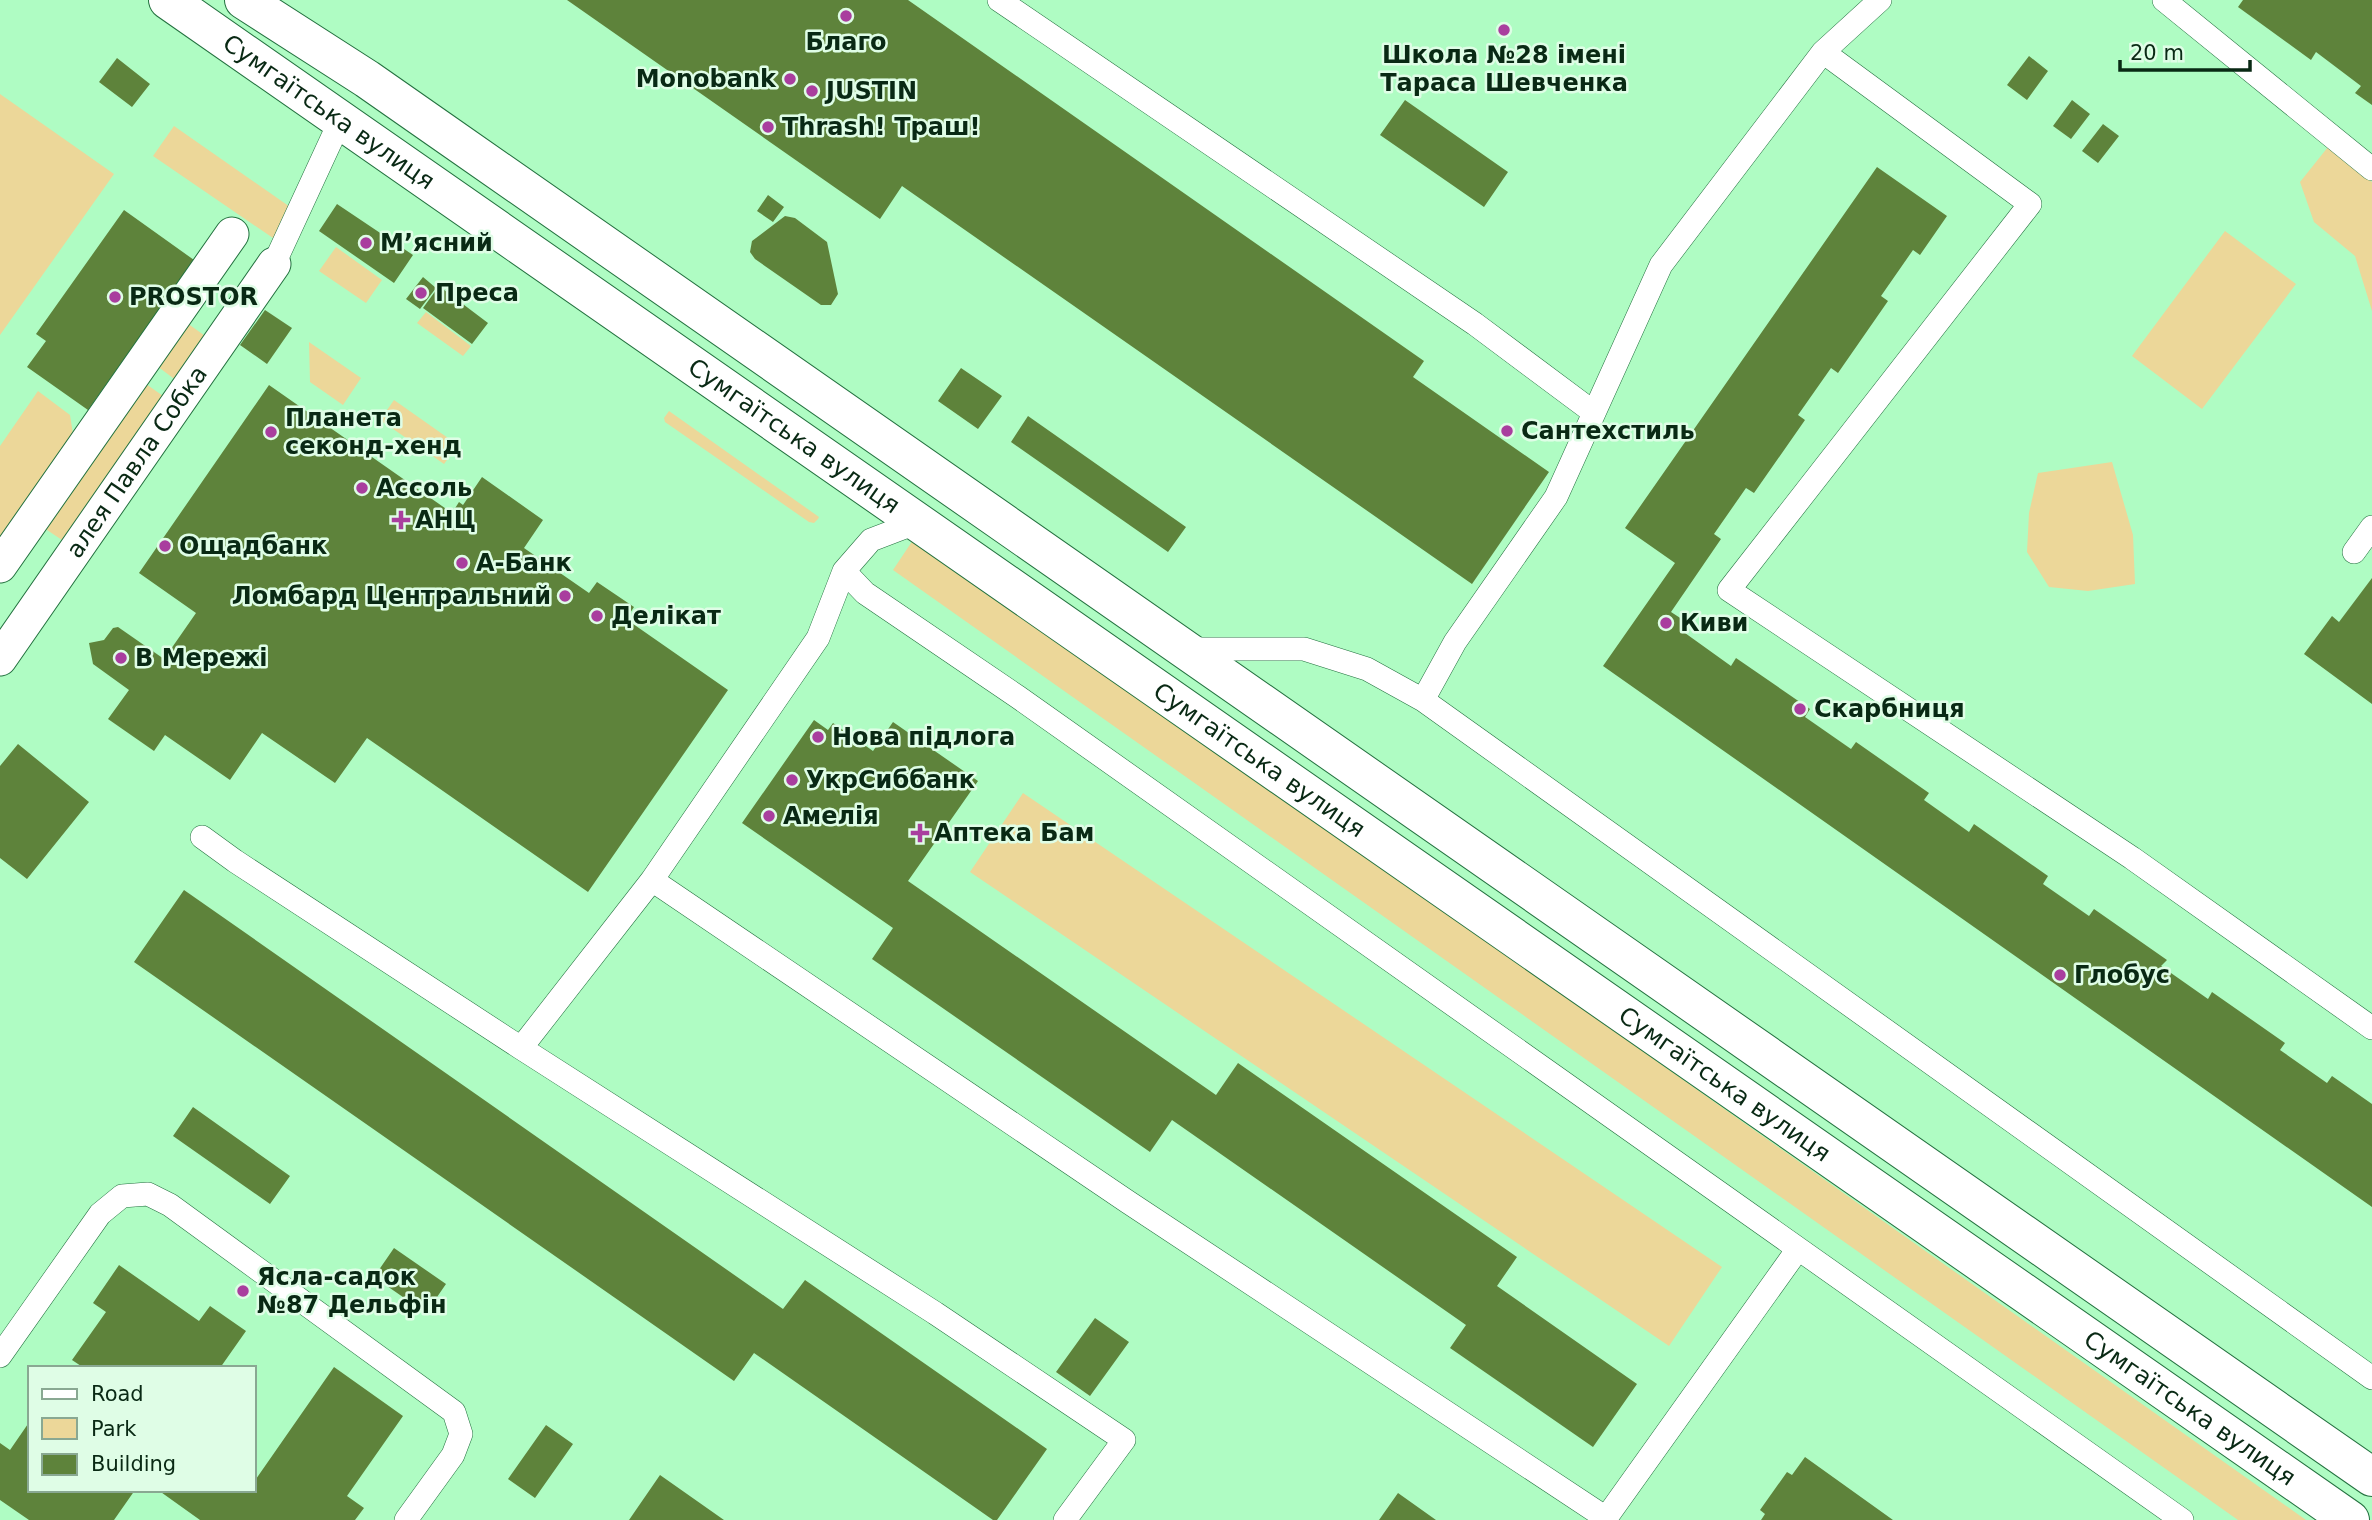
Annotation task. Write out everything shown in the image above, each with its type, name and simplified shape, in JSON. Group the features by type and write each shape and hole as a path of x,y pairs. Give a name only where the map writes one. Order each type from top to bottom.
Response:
{"main road":[{"name":"Сумгаїтська вулиця","path":"167,0 2350,1520"},
{"name":"Сумгаїтська вулиця","path":"244,0 367,79 2372,1477"}],"street":[{"path":"0,566 232,234"},
{"name":"алея Павла Собка","path":"0,659 274,264"}],"lane":[{"path":"999,0 1475,324 1593,412"},
{"path":"1423,700 1455,642 1556,497 1661,265 1823,52 1880,0"},
{"path":"2164,0 2372,169"},
{"path":"1823,52 2029,204 1729,590 2132,858 2372,1028"},
{"path":"274,264 341,120"},
{"path":"521,1048 652,880 818,638 844,571 871,540 918,522"},
{"path":"2354,552 2372,527"},
{"path":"844,571 865,593 1018,697 2182,1520"},
{"path":"1184,649 1304,649 1367,669 1423,700 2372,1378"},
{"path":"202,837 234,861 935,1314 1124,1440 1065,1520"},
{"path":"652,880 1116,1194 1605,1519 1798,1249"},
{"path":"0,1356 100,1214 122,1196 148,1194 170,1205 454,1412 461,1434 453,1455 406,1520"}],"green space":[{"path":"0,94 114,174 0,335"},
{"path":"174,126 293,209 273,238 153,156"},
{"path":"2328,147 2372,182 2372,311 2355,256 2314,222 2300,182"},
{"path":"2225,231 2296,284 2202,409 2132,356"},
{"path":"336,247 382,280 366,303 319,271"},
{"path":"426,312 471,346 463,356 417,323"},
{"path":"187,323 208,338 177,381 157,366"},
{"path":"309,342 361,378 343,405 310,382"},
{"path":"146,384 166,398 65,542 44,528"},
{"path":"38,391 70,415 73,434 0,539 0,446"},
{"path":"394,400 458,445 444,464 380,420"},
{"path":"669,411 819,517 818,519 814,523 809,522 665,422 664,418"},
{"path":"2112,462 2133,535 2135,584 2088,591 2049,587 2027,552 2029,513 2038,473"},
{"path":"915,537 2306,1520 2238,1520 893,570"},
{"path":"1023,793 1722,1267 1669,1346 970,872"}],"building":[{"path":"567,0 908,0 1424,361 1413,377 1549,472 1472,584 902,186 880,219"},
{"path":"2243,0 2372,0 2372,105 2355,93 2361,86 2316,52 2311,60 2238,7"},
{"path":"2029,56 2048,71 2027,100 2007,85"},
{"path":"117,58 150,84 132,107 99,82"},
{"path":"1405,100 1508,172 1484,207 1380,135"},
{"path":"2072,100 2090,114 2071,139 2053,126"},
{"path":"2103,124 2119,136 2098,163 2082,151"},
{"path":"1877,167 1947,216 1920,255 1913,250 1881,296 1888,301 1838,373 1831,368 1798,415 1805,420 1754,493 1746,488 1714,534 1721,539 1671,612 1691,625 1685,633 1731,666 1736,658 1810,709 1805,717 1851,749 1856,742 1929,793 1924,800 1969,832 1974,824 2048,876 2043,884 2089,916 2094,909 2167,960 2161,966 2208,999 2212,992 2285,1043 2280,1050 2327,1083 2332,1076 2372,1104 2372,1207 1603,666 1675,563 1625,528"},
{"path":"768,195 784,207 773,222 757,211"},
{"name":"М’ясний","path":"337,204 413,255 394,283 319,231"},
{"name":"PROSTOR","path":"124,210 194,260 88,410 27,367 46,341 36,334"},
{"path":"785,216 795,218 827,242 838,294 831,305 821,305 755,259 750,252 752,241"},
{"name":"Преса","path":"423,277 436,288 420,309 406,299"},
{"path":"439,286 488,323 472,344 423,308"},
{"path":"265,310 292,328 267,364 240,345"},
{"path":"961,368 1002,396 978,429 938,401"},
{"path":"269,385 452,513 459,502 463,505 482,477 543,520 524,548 589,593 597,582 634,607 626,619 728,690 588,892 367,738 335,783 262,733 230,780 165,735 154,751 108,719 129,690 93,664 89,643 104,640 113,628 118,627 164,659 196,613 139,573"},
{"path":"1028,416 1186,527 1168,552 1011,442"},
{"path":"2372,578 2372,704 2304,654 2332,616 2339,622"},
{"path":"814,720 828,730 833,723 873,751 893,722 978,781 908,881 1216,1095 1238,1063 1517,1257 1497,1286 1637,1384 1593,1447 1450,1348 1466,1325 1172,1120 1150,1152 872,959 893,928 742,823"},
{"path":"18,744 89,802 27,879 0,858 0,766"},
{"path":"184,890 783,1309 805,1280 1047,1449 997,1520 993,1520 754,1353 734,1381 134,962"},
{"path":"193,1107 290,1176 270,1204 173,1136"},
{"path":"394,1248 446,1284 426,1313 374,1277"},
{"path":"119,1265 199,1321 210,1306 246,1331 221,1366 81,1366 72,1360 106,1312 93,1303"},
{"path":"1095,1318 1129,1342 1090,1396 1056,1372"},
{"path":"334,1367 403,1416 347,1496 364,1508 355,1520 200,1520 161,1492 256,1492 256,1479"},
{"path":"28,1424 28,1492 134,1492 114,1520 29,1520 0,1500 0,1443 10,1450"},
{"path":"546,1425 573,1444 535,1498 508,1479"},
{"path":"1805,1457 1893,1520 1761,1520 1765,1514 1760,1510 1787,1472 1792,1475"},
{"path":"660,1475 724,1520 629,1520"},
{"path":"1398,1493 1436,1520 1379,1520"}],"place":[{"name":"Благо","path":"846,16"},
{"name":"Школа №28 імені Тараса Шевченка","path":"1504,30"},
{"name":"Monobank","path":"790,79"},
{"name":"JUSTIN","path":"812,91"},
{"name":"Thrash! Траш!","path":"768,127"},
{"name":"М’ясний","path":"366,243"},
{"name":"Преса","path":"421,293"},
{"name":"PROSTOR","path":"115,297"},
{"name":"Сантехстиль","path":"1507,431"},
{"name":"Планета секонд-хенд","path":"271,432"},
{"name":"Ассоль","path":"362,488"},
{"name":"АНЦ","path":"401,520"},
{"name":"Ощадбанк","path":"165,546"},
{"name":"А-Банк","path":"462,563"},
{"name":"Ломбард Центральний","path":"565,596"},
{"name":"Делікат","path":"597,616"},
{"name":"Киви","path":"1666,623"},
{"name":"В Мережі","path":"121,658"},
{"name":"Скарбниця","path":"1800,709"},
{"name":"Нова підлога","path":"818,737"},
{"name":"УкрСиббанк","path":"792,780"},
{"name":"Амелія","path":"769,816"},
{"name":"Аптека Бам","path":"920,833"},
{"name":"Глобус","path":"2060,975"},
{"name":"Ясла-садок №87 Дельфін","path":"243,1291"}]}
